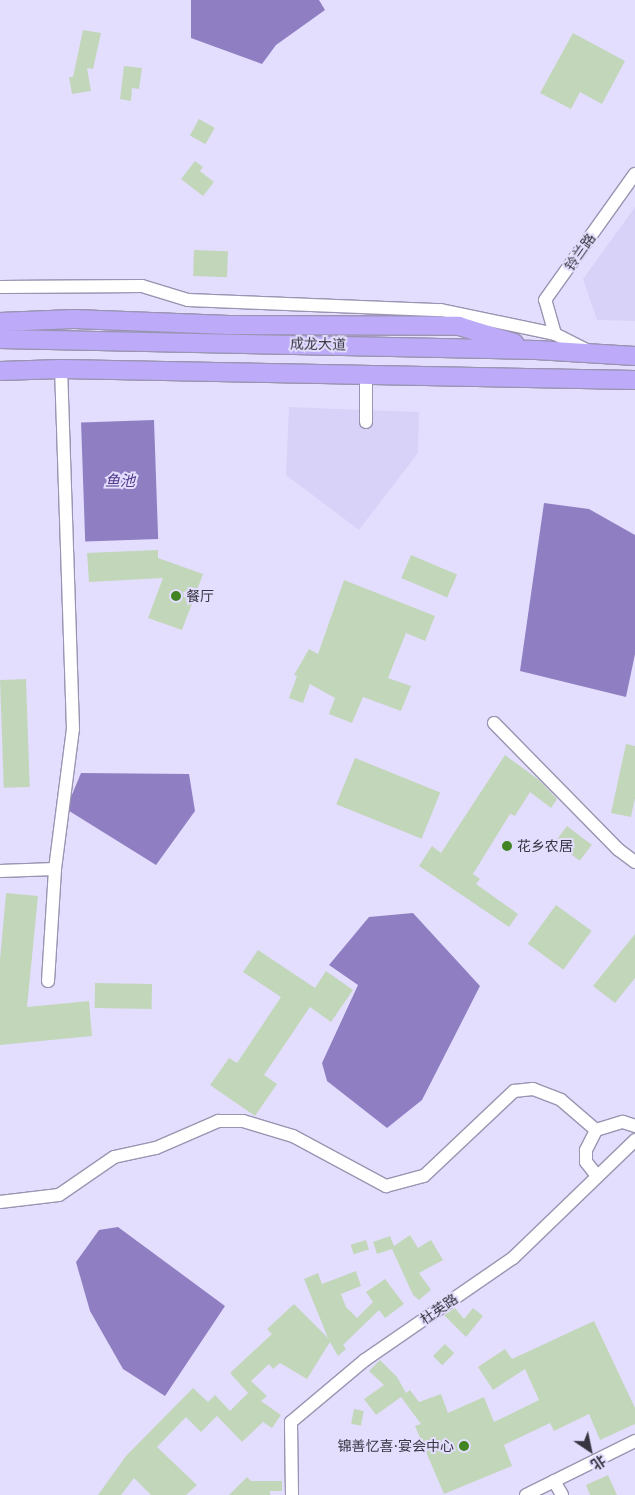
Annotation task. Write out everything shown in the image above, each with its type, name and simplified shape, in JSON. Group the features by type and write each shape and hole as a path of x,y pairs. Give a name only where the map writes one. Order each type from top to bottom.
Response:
{"highway":[{"path":"0,322 74,319 229,325 459,326 536,350"},
{"name":"成龙大道","path":"0,339 536,350 597,356 635,356"},
{"path":"0,371 61,369 635,380"}],"street":[{"name":"铃兰路","path":"555,334 545,300 635,174"},
{"path":"0,287 142,286 188,300 441,310 555,334 597,356"},
{"path":"48,981 55,869 73,729 61,369"},
{"path":"366,375 366,422"},
{"path":"494,723 619,850 635,862"},
{"path":"0,872 55,869"},
{"path":"0,1202 59,1195 114,1157 156,1148 218,1121 243,1121 293,1136 386,1186 424,1176 514,1091 533,1089 561,1100 596,1130"},
{"path":"597,1176 586,1162 586,1150 596,1130 622,1122 635,1126"},
{"name":"杜英路","path":"292,1495 291,1422 365,1360 513,1258 635,1140"},
{"path":"526,1495 635,1441"},
{"path":"554,1481 562,1495"}],"shaded area":[{"path":"635,207 635,321 597,320 583,279"},
{"path":"289,407 419,412 418,453 359,530 286,475"}],"water":[{"path":"191,0 319,0 325,10 276,45 262,64 191,38"},
{"name":"鱼池","path":"154,420 158,539 85,541 81,423"},
{"path":"544,503 589,509 635,535 635,654 626,697 520,671"},
{"path":"81,773 189,774 195,811 156,865 66,809"},
{"path":"413,913 480,986 422,1100 387,1128 327,1081 322,1063 358,985 329,965 369,917"},
{"path":"118,1227 225,1306 165,1396 123,1369 90,1311 76,1262 99,1230"}],"building":[{"path":"83,30 101,33 93,69 87,68 91,91 72,94 69,77 73,77"},
{"path":"573,33 625,61 602,104 580,92 571,109 540,93"},
{"path":"124,66 142,68 139,89 132,88 131,101 120,99"},
{"path":"199,119 215,128 206,144 190,136"},
{"path":"195,161 203,167 200,171 214,182 203,196 181,179"},
{"path":"194,250 228,251 227,277 193,276"},
{"path":"158,550 158,558 203,574 182,630 148,618 163,578 89,582 87,553"},
{"path":"411,555 457,575 447,598 401,578"},
{"path":"344,580 435,616 425,641 406,633 388,678 411,686 401,711 363,697 352,723 329,714 335,698 310,684 303,703 289,698 297,676 294,675 309,649 318,654"},
{"path":"26,679 30,787 4,788 0,680"},
{"path":"626,744 635,746 635,798 631,817 611,813"},
{"path":"505,755 539,780 557,799 551,808 530,792 515,816 510,814 473,874 480,879 476,884 518,914 509,927 419,866 432,846 441,853"},
{"path":"355,758 440,792 422,839 336,804"},
{"path":"567,826 592,845 580,861 555,842"},
{"path":"6,893 38,896 27,1007 89,1001 92,1036 0,1045 0,960"},
{"path":"556,905 592,931 563,970 528,944"},
{"path":"635,934 635,978 615,1003 593,986"},
{"path":"258,950 315,988 326,971 353,990 331,1022 310,1007 264,1075 277,1084 255,1116 210,1085 229,1058 237,1063 281,997 243,972"},
{"path":"95,983 152,984 152,1009 95,1008"},
{"path":"410,1235 418,1248 431,1240 443,1260 419,1273 431,1290 419,1300 413,1295 392,1249 377,1254 373,1242 390,1236 394,1246"},
{"path":"366,1240 369,1250 354,1254 351,1245"},
{"path":"356,1271 361,1286 341,1294 346,1307 357,1318 373,1302 366,1292 385,1279 404,1304 385,1318 379,1310 343,1345 346,1349 338,1356 330,1342 307,1379 280,1363 273,1369 269,1364 251,1381 267,1396 261,1401 281,1415 272,1428 263,1422 242,1442 217,1416 201,1432 186,1417 157,1447 197,1485 186,1495 151,1495 134,1478 121,1495 98,1495 126,1456 193,1388 208,1402 215,1395 230,1411 248,1393 230,1373 272,1334 267,1329 294,1304 328,1338 304,1279 318,1273 322,1284"},
{"path":"455,1308 464,1319 473,1308 483,1316 466,1337 444,1315"},
{"path":"594,1321 635,1408 635,1424 600,1440 589,1414 554,1431 550,1423 504,1445 512,1466 444,1494 415,1426 421,1424 401,1397 376,1415 364,1399 384,1385 369,1371 380,1360 397,1377 406,1393 410,1390 419,1402 441,1394 448,1413 484,1397 494,1422 539,1400 525,1369 493,1390 478,1367 505,1349 512,1359"},
{"path":"445,1344 454,1353 442,1365 433,1356"},
{"path":"354,1409 364,1411 361,1426 351,1424"},
{"path":"608,1475 617,1495 590,1495 586,1485"},
{"path":"247,1477 251,1481 282,1481 282,1491 270,1491 270,1495 229,1495"}],"place":[{"name":"餐厅","path":"176,596"},
{"name":"花乡农居","path":"507,846"},
{"name":"锦善忆喜·宴会中心","path":"464,1446"}]}
